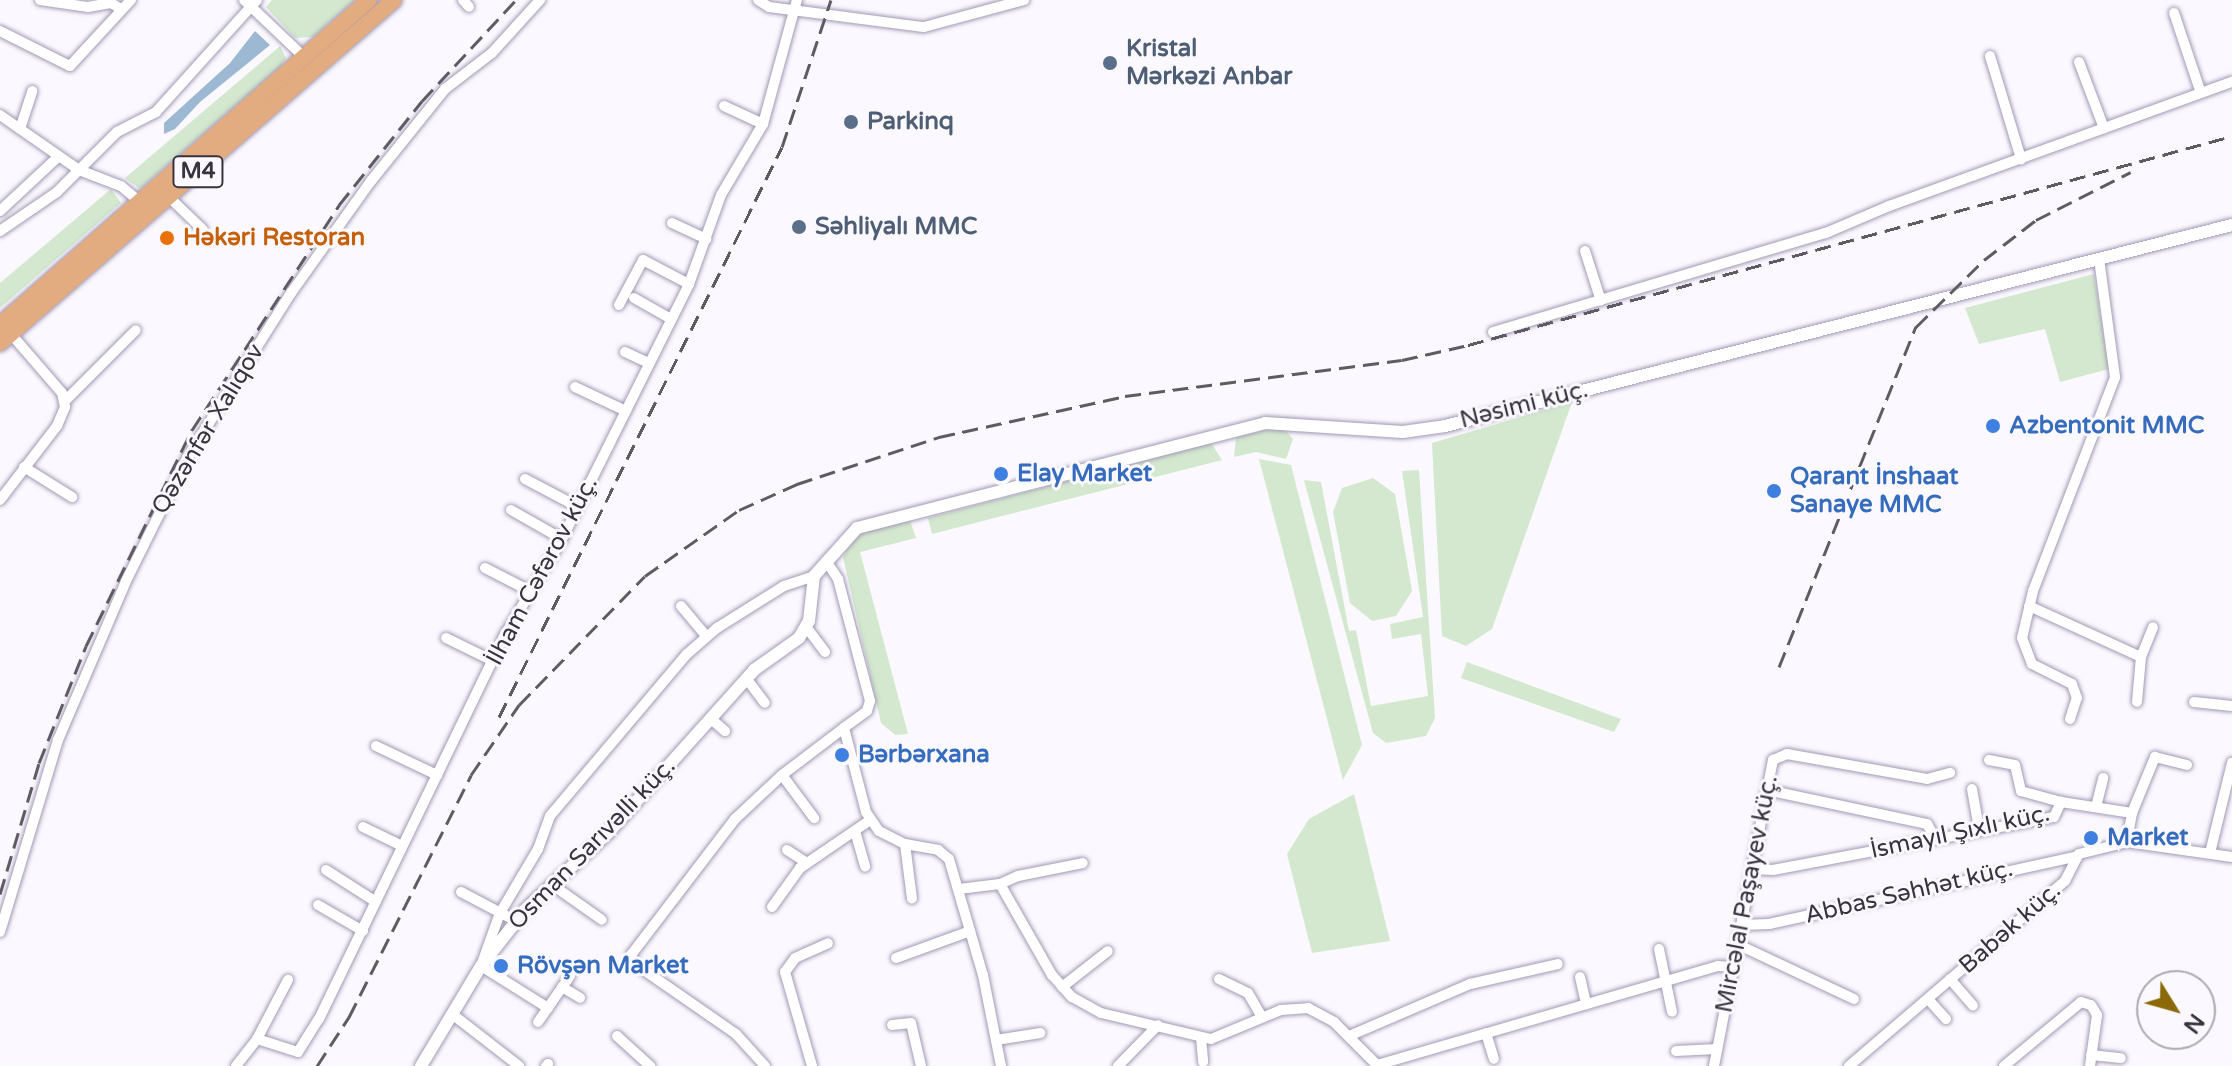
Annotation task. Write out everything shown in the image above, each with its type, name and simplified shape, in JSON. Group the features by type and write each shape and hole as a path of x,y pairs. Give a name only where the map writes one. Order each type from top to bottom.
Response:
{"highway":[{"name":"M4","path":"4,334 140,202 369,0"},
{"name":"M4","path":"4,334 169,197 394,0"}],"street":[{"path":"40,0 88,7 111,3 121,9"},
{"path":"0,31 70,66 131,0"},
{"name":"Qəzənfər Xalıqov","path":"0,932 58,740 132,568 187,458 291,293 371,181 445,89 492,53 540,0"},
{"path":"758,0 924,27 1024,0"},
{"path":"0,231 79,170 117,132 156,112 250,2 304,57"},
{"name":"İlham Cəfərov küç.","path":"257,1039 291,1052 302,1049 363,931 493,661 562,539 689,284 721,195 763,124 795,4"},
{"path":"2174,13 2201,93"},
{"path":"1990,56 2021,159"},
{"path":"2079,62 2104,128"},
{"path":"1493,332 1826,233 2232,82"},
{"path":"20,129 32,91"},
{"path":"724,106 763,124"},
{"path":"0,115 58,157 79,170 121,186 140,202"},
{"path":"0,211 58,157"},
{"path":"169,197 203,230"},
{"path":"672,223 706,239"},
{"name":"Nəsimi küç.","path":"826,561 849,533 865,524 1255,425 1286,421 1403,432 1434,428 2232,225"},
{"path":"1585,251 1601,301"},
{"path":"2070,719 2077,698 2072,684 2032,664 2023,653 2029,606 2115,377 2099,258"},
{"path":"619,305 643,260 689,284"},
{"path":"634,298 671,319"},
{"path":"0,500 57,426 65,401 136,330"},
{"path":"4,334 65,401"},
{"path":"625,352 649,363"},
{"path":"575,387 626,411"},
{"path":"24,467 72,497"},
{"path":"525,479 578,507"},
{"path":"511,510 562,539"},
{"path":"765,1066 736,1034 635,964 631,955 716,841 782,775 867,711 870,701 838,579 826,561 814,576 807,628 825,652"},
{"path":"485,568 530,591"},
{"path":"548,1008 481,966 500,913 538,849 556,807 706,636 784,586 814,576"},
{"path":"681,606 706,636"},
{"path":"2029,606 2141,657"},
{"path":"2137,702 2141,657 2153,627"},
{"name":"Osman Sarıvəlli küç.","path":"426,1064 481,966 516,921 551,884 608,833 746,678 807,628"},
{"path":"446,638 493,661"},
{"path":"746,678 765,703"},
{"path":"2194,702 2232,706"},
{"path":"710,718 725,731"},
{"path":"844,728 869,821 905,844 946,855 970,931 1001,1066"},
{"path":"376,746 437,775"},
{"name":"Mircəlal Paşayev küç.","path":"1714,1066 1773,760 1779,754 1918,778 1950,773"},
{"path":"2127,842 2132,813 2155,757 2187,765"},
{"path":"1989,760 2015,765 2021,791 2061,802"},
{"path":"2210,853 2229,790 2232,763"},
{"path":"782,775 814,818"},
{"path":"2096,807 2103,778"},
{"path":"1972,789 1979,827"},
{"path":"1767,790 1927,824 1935,838"},
{"name":"İsmayıl Şıxlı küç.","path":"1753,869 1935,838 1979,827 2054,817 2061,802 2132,813"},
{"path":"772,907 807,863 869,821"},
{"path":"363,827 402,846"},
{"path":"855,831 865,867"},
{"name":"Babək küç.","path":"1849,1066 2065,881 2075,857 2127,842 2232,857"},
{"path":"905,844 912,899"},
{"path":"787,850 807,863"},
{"name":"Abbas Səhhət küç.","path":"1742,925 1769,924 2075,857"},
{"path":"959,889 1000,884 1018,876 1083,863"},
{"path":"326,870 376,902"},
{"path":"551,884 602,920"},
{"path":"1000,884 1062,987 1101,1013 1201,1037 1219,1038 1262,1017 1308,1008 1349,1036 1377,1065 1718,966 1734,967"},
{"path":"461,892 516,921"},
{"path":"318,905 363,931"},
{"path":"896,958 970,931"},
{"path":"812,1066 785,972 795,958 828,943"},
{"path":"1739,945 1854,999"},
{"path":"1659,949 1672,1012"},
{"path":"1062,987 1108,951"},
{"path":"1349,1036 1470,984 1558,964"},
{"path":"538,1022 570,976"},
{"path":"1580,977 1586,1004"},
{"path":"1219,979 1248,993 1262,1017"},
{"path":"1950,979 1973,1005"},
{"path":"236,1066 257,1039 288,980"},
{"path":"562,987 580,998"},
{"path":"1928,999 1946,1019"},
{"path":"2004,1066 2076,1003 2091,1005 2097,1015 2090,1061 2121,1058"},
{"path":"452,1014 519,1066"},
{"path":"892,1025 911,1023 921,1066"},
{"path":"1118,1066 1158,1025"},
{"path":"996,1040 1040,1033"},
{"path":"1486,1033 1494,1059"},
{"path":"617,1036 650,1066"},
{"path":"1201,1037 1203,1062"},
{"path":"1676,1051 1717,1049"}],"green space":[{"path":"272,0 355,0 313,37 295,38 266,7"},
{"path":"280,46 286,58 281,66 140,189 125,178"},
{"path":"111,189 121,203 0,308 0,283"},
{"path":"2094,274 2109,369 2060,382 2045,329 1979,344 1965,308"},
{"path":"1572,402 1492,629 1466,646 1442,636 1432,443"},
{"path":"1282,426 1293,439 1286,459 1256,452 1234,457 1236,437"},
{"path":"1211,443 1222,460 932,534 928,518"},
{"path":"1259,459 1291,465 1362,745 1343,780"},
{"path":"1419,470 1435,718 1426,736 1386,743 1373,733 1304,480 1321,482 1349,631 1356,630 1371,706 1428,696 1421,634 1392,639 1390,624 1423,617 1402,471"},
{"path":"1373,478 1395,494 1412,591 1396,616 1372,621 1350,603 1333,512 1342,488"},
{"path":"910,520 916,538 860,552 908,734 895,735 881,723 843,557 856,535"},
{"path":"1467,662 1621,719 1614,732 1461,678"},
{"path":"1354,794 1390,941 1312,953 1287,854 1309,819"}],"water":[{"path":"255,31 270,45 200,102 175,129 164,134 164,123 230,63"}],"railway":[{"path":"0,894 39,763 86,646 192,430 339,205 422,101 516,0"},
{"path":"499,717 782,147 831,0"},
{"path":"317,1066 349,1017 471,775 519,705 645,576 739,510 797,484 939,437 1125,396 1402,360 1468,345 2232,136"},
{"path":"1779,667 1916,327 1984,260 2036,220 2131,172"}],"place":[{"name":"Kristal Mərkəzi Anbar","path":"1110,63"},
{"name":"Parkinq","path":"851,122"},
{"name":"Səhliyalı MMC","path":"799,227"},
{"name":"Həkəri Restoran","path":"167,238"},
{"name":"Azbentonit MMC","path":"1993,426"},
{"name":"Elay Market","path":"1001,474"},
{"name":"Qarant İnshaat Sanaye MMC","path":"1774,491"},
{"name":"Bərbərxana","path":"842,755"},
{"name":"Market","path":"2091,838"},
{"name":"Rövşən Market","path":"501,966"}]}
